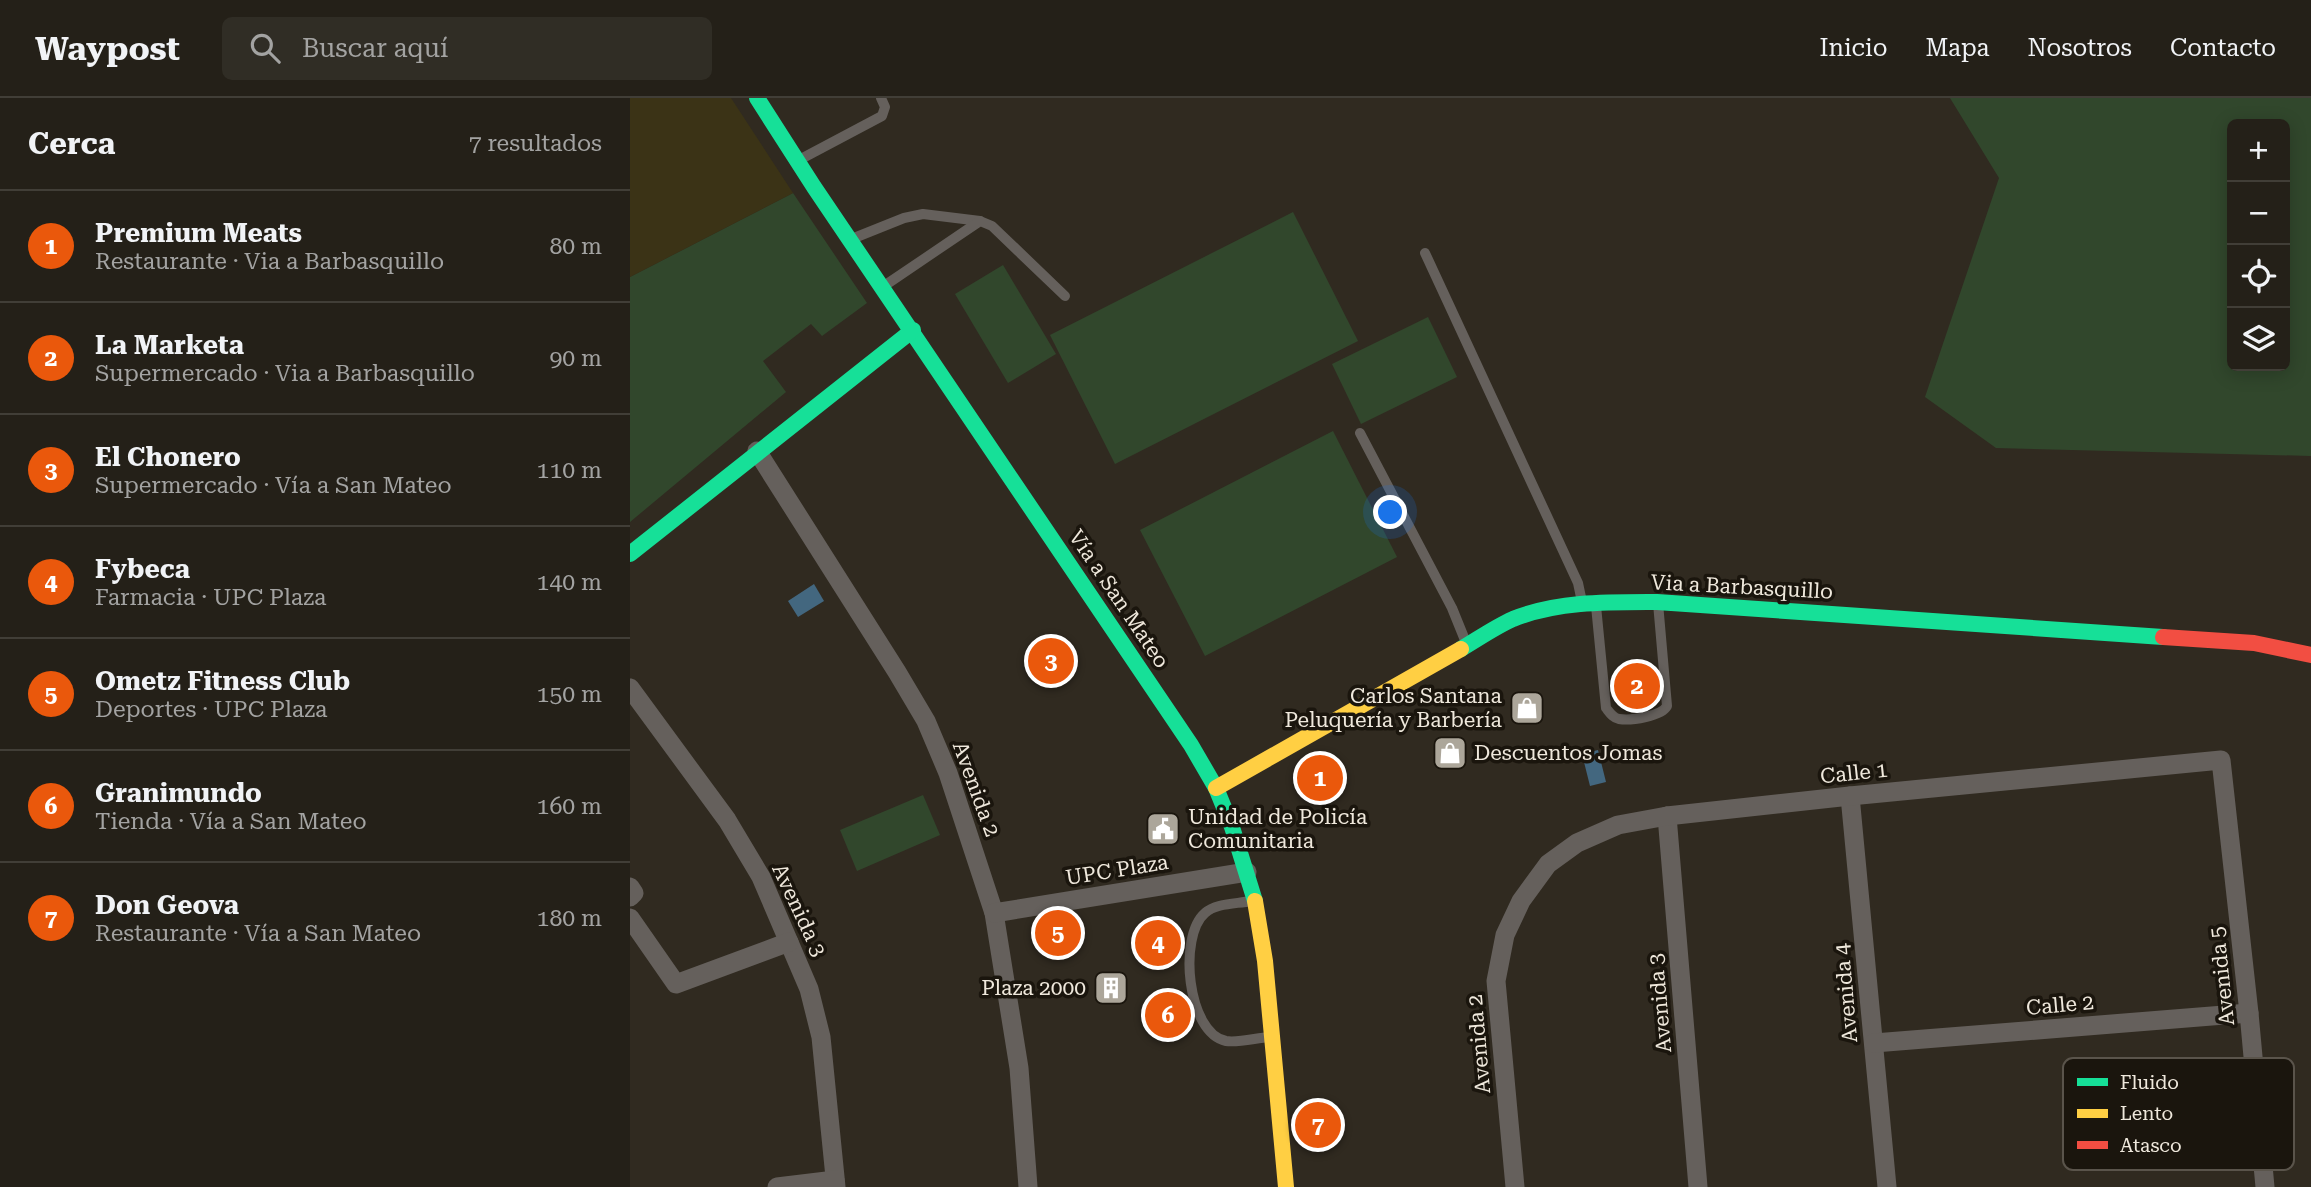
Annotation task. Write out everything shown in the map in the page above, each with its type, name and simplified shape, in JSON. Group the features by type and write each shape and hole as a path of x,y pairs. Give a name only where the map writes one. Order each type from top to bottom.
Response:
{"main road":[{"name":"Vía a San Mateo","path":"757,98 1122,641 1216,788 1232,827 1255,901 1265,961 1286,1187"},
{"path":"630,554 913,330"},
{"name":"Via a Barbasquillo","path":"1216,788 1511,620 1534,612 1589,602 1657,602 2254,643 2311,654"}],"street":[{"name":"Avenida 2","path":"757,451 926,721 948,773 994,913 1019,1068 1028,1187"},
{"name":"Avenida 3","path":"630,688 727,820 761,877 809,989 821,1037 835,1184"},
{"name":"Calle 1","path":"1521,901 1548,864 1577,843 1618,825 1667,816 1850,796 2221,760"},
{"name":"Avenida 5","path":"2221,760 2253,1058"},
{"name":"Avenida 4","path":"1850,796 1887,1187"},
{"name":"Avenida 3","path":"1667,816 1698,1187"},
{"name":"UPC Plaza","path":"994,913 1247,872"},
{"path":"630,887 634,893 630,897"},
{"name":"Avenida 2","path":"1515,1187 1496,981 1505,935 1521,901"},
{"path":"630,918 676,984 789,943"},
{"name":"Calle 2","path":"1874,1043 2249,1013"},
{"path":"777,1187 835,1184"}],"lane":[{"path":"798,160 881,116 885,107 881,98"},
{"path":"850,240 904,218 923,214 981,221 992,226 1065,296"},
{"path":"883,286 981,221"},
{"path":"1424,253 1589,602 1606,708 1612,716 1619,719 1657,715 1664,712 1667,706 1657,602"},
{"path":"1360,433 1452,608 1467,645"},
{"path":"1255,901 1214,907 1202,915 1195,927 1190,946 1190,973 1194,1000 1201,1020 1210,1033 1226,1041 1272,1037"}],"green space":[{"path":"1950,98 2311,98 2311,456 1996,448 1925,397 1999,178"},
{"path":"793,193 867,303 822,336 811,324 763,361 786,392 630,522 630,277"},
{"path":"1293,212 1358,341 1115,464 1050,335"},
{"path":"1003,265 1056,354 1008,383 955,294"},
{"path":"1428,317 1457,377 1361,424 1332,364"},
{"path":"1333,431 1397,557 1205,656 1140,530"},
{"path":"923,795 940,835 857,871 840,830"}],"sand":[{"path":"630,98 731,98 793,193 630,277"}],"water":[{"path":"814,584 824,601 798,617 788,601"},
{"path":"1598,750 1606,782 1590,786 1582,754"}],"traffic: fast":[{"path":"757,98 814,187 1191,745 1216,788 1232,827 1255,901"},
{"path":"630,554 913,330"},
{"path":"1461,649 1506,622 1530,613 1566,606 1621,602 1657,602 2163,637"}],"traffic: slow":[{"path":"1216,788 1461,649"},
{"path":"1255,901 1265,961 1286,1187"}],"traffic: jam":[{"path":"2163,637 2254,643 2311,655"}],"place":[{"name":"El Chonero","path":"1051,661"},
{"name":"La Marketa","path":"1637,686"},
{"name":"Carlos Santana Peluquería y Barbería","path":"1527,708"},
{"name":"Descuentos Jomas","path":"1450,753"},
{"name":"Premium Meats","path":"1320,778"},
{"name":"Unidad de Policía Comunitaria","path":"1163,829"},
{"name":"Ometz Fitness Club","path":"1058,933"},
{"name":"Fybeca","path":"1158,943"},
{"name":"Plaza 2000","path":"1111,988"},
{"name":"Granimundo","path":"1168,1015"},
{"name":"Don Geova","path":"1318,1125"}]}
